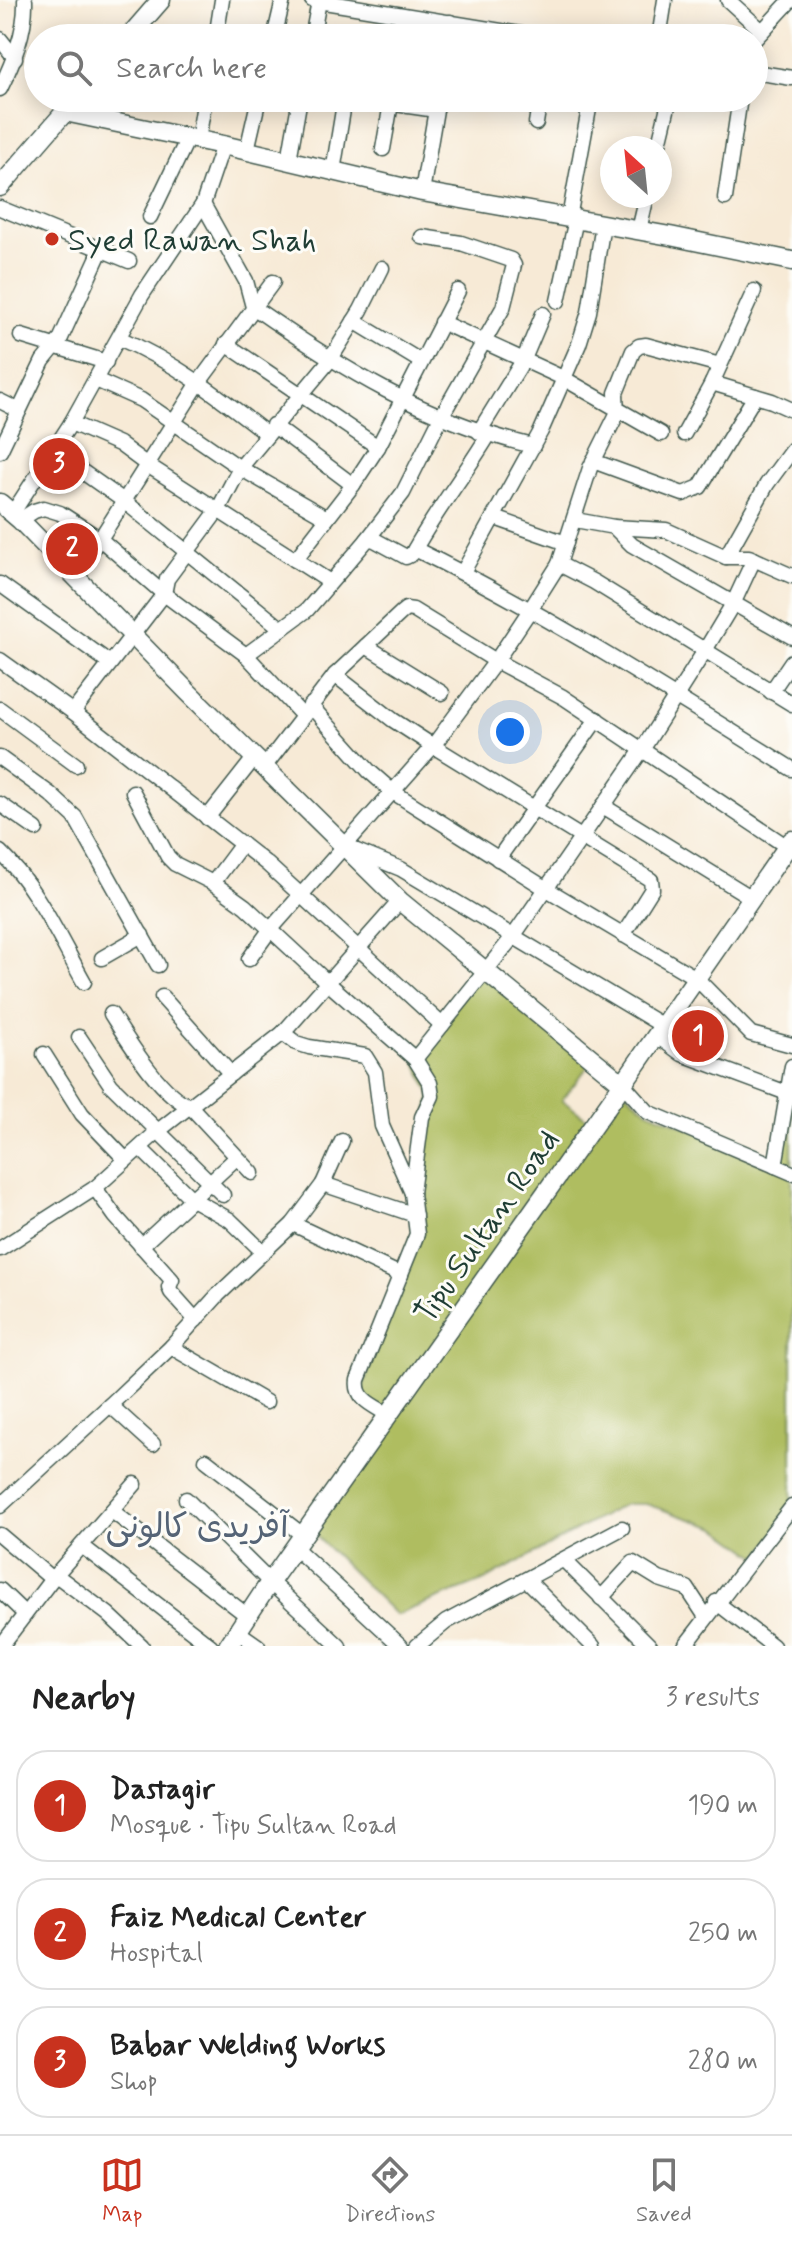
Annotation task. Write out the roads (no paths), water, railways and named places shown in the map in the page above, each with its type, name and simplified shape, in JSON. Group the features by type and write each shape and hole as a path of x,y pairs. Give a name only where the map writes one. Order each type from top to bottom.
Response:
{"main road":[{"path":"137,24 151,3"},
{"path":"0,187 65,112"},
{"path":"96,112 193,139 422,192 639,230 792,261"},
{"path":"11,512 400,901 623,1084"},
{"name":"Tipu Sultan Road","path":"238,1631 790,846"}],"street":[{"path":"0,89 15,58 25,0"},
{"path":"218,24 222,0"},
{"path":"277,24 283,0"},
{"path":"661,24 665,0"},
{"path":"728,0 748,24"},
{"path":"768,25 791,0"},
{"path":"314,24 316,1 462,24"},
{"path":"401,24 402,16"},
{"path":"0,39 15,58"},
{"path":"768,74 792,78"},
{"path":"150,217 193,139 201,112"},
{"path":"247,150 256,112"},
{"path":"289,160 298,112"},
{"path":"333,171 343,112"},
{"path":"383,149 390,112"},
{"path":"422,192 436,112"},
{"path":"536,123 538,112"},
{"path":"558,301 589,112"},
{"path":"661,136 667,112"},
{"path":"725,198 738,112"},
{"path":"11,512 71,423 142,295 203,204 223,145"},
{"path":"203,204 246,281 253,307 330,360 404,400 483,434 533,446"},
{"path":"0,208 129,261"},
{"path":"639,230 644,208"},
{"path":"463,572 533,446 579,344 589,312 603,224"},
{"path":"246,655 307,610 351,561 403,493 441,417 503,308 512,262 461,243 422,237"},
{"path":"0,451 43,361 60,340 101,250"},
{"path":"73,712 164,594 167,579 218,510 240,468 330,360 382,268"},
{"path":"72,573 100,539 200,381 273,282"},
{"path":"295,560 378,447 458,291"},
{"path":"684,434 712,383 754,291"},
{"path":"367,540 373,539 406,557 415,549 434,514 465,473 524,359 543,314"},
{"path":"354,321 420,361"},
{"path":"441,322 563,378 661,434"},
{"path":"21,336 106,362"},
{"path":"119,338 149,351 200,381 353,485"},
{"path":"226,344 378,447"},
{"path":"249,959 301,894 433,746 530,610 559,564 593,461 618,409 616,393 633,351 646,345 720,365"},
{"path":"96,380 141,400 240,468 327,518"},
{"path":"712,383 792,410"},
{"path":"593,461 683,494 689,493 700,487 755,396"},
{"path":"0,401 18,410"},
{"path":"71,423 119,444 330,582"},
{"path":"53,451 124,501 282,629"},
{"path":"726,557 767,484 789,460"},
{"path":"11,512 44,508 60,513 100,539 164,594 246,655 393,792 696,978 751,1034 792,1045"},
{"path":"495,518 566,543"},
{"path":"575,520 614,527 666,530 726,557 754,559 792,576"},
{"path":"614,527 632,545 792,637"},
{"path":"415,549 530,610 792,769"},
{"path":"415,1059 512,938 642,750 734,602 754,559"},
{"path":"559,564 594,582 792,704"},
{"path":"0,584 110,663"},
{"path":"207,818 335,675 406,609 413,610 496,661 563,697 790,846"},
{"path":"366,646 442,693"},
{"path":"0,660 73,712 242,844 301,894 442,1025"},
{"path":"771,692 792,661"},
{"path":"335,675 393,720 433,746 644,875 653,885 623,935"},
{"path":"0,709 76,765"},
{"path":"498,859 597,719"},
{"path":"0,758 50,794 75,817 158,965"},
{"path":"133,792 168,857 175,864 213,883 245,906 415,1059 430,1083 432,1096 422,1117 412,1193 417,1234 356,1389 360,1398 389,1415"},
{"path":"0,804 36,829"},
{"path":"603,806 752,898"},
{"path":"213,883 242,844"},
{"path":"345,846 401,869 660,1031 682,1054 787,1093"},
{"path":"0,852 16,867 30,888 84,982"},
{"path":"0,1249 95,1188 158,1131 283,1033 400,901"},
{"path":"102,958 142,935"},
{"path":"162,997 231,1074"},
{"path":"111,1014 142,1061 179,1100 190,1106 235,1159 252,1173"},
{"path":"283,1033 296,1043 309,1047 365,1056 375,1072 382,1126 412,1193"},
{"path":"79,1037 111,1085 223,1195"},
{"path":"44,1054 82,1114 126,1160"},
{"path":"775,1166 792,1066"},
{"path":"623,1084 648,1112 792,1173"},
{"path":"0,1506 171,1347 293,1224 323,1184 342,1141"},
{"path":"140,1148 192,1199 230,1220 263,1252"},
{"path":"141,1246 235,1159"},
{"path":"323,1184 415,1215"},
{"path":"95,1188 172,1280 169,1287 171,1292 196,1320"},
{"path":"293,1224 401,1275"},
{"path":"171,1347 266,1402"},
{"path":"110,1405 153,1444"},
{"path":"206,1460 300,1542 401,1646"},
{"path":"3,1643 54,1577 135,1484"},
{"path":"186,1499 339,1646"},
{"path":"685,1646 716,1602 757,1555 791,1509"},
{"path":"112,1511 238,1631 258,1646"},
{"path":"417,1646 446,1622 622,1528"},
{"path":"0,1535 108,1614 142,1646"},
{"path":"82,1546 211,1646"},
{"path":"564,1560 650,1646"},
{"path":"601,1598 633,1563 659,1579 687,1588 706,1617"},
{"path":"527,1580 593,1646"},
{"path":"0,1590 25,1614"},
{"path":"716,1602 773,1646"}],"place":[{"name":"Syed Rawan Shah","path":"52,239"},
{"name":"Babar Welding Works","path":"59,464"},
{"name":"Faiz Medical Center","path":"72,549"},
{"name":"Dastagir","path":"698,1036"}],"district":[{"name":"آفریدی کالونی","path":"197,1525"}]}
